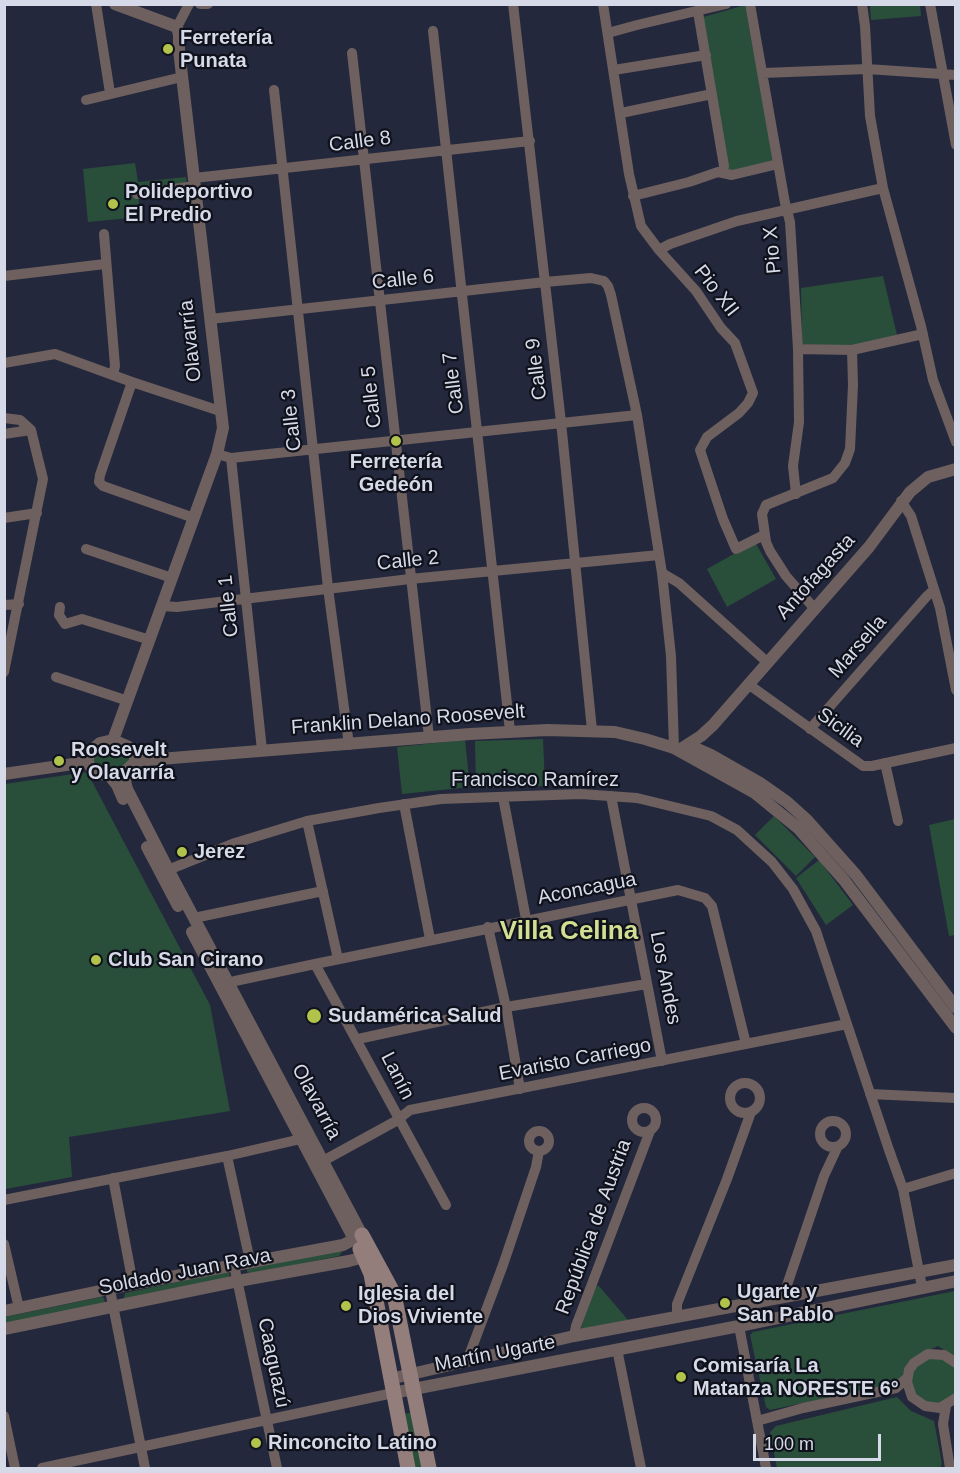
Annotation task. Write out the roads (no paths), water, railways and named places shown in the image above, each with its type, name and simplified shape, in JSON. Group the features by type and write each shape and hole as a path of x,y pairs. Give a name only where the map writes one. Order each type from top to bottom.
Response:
{"main road":[{"name":"Olavarría","path":"358,1237 394,1294 429,1468"},
{"name":"Olavarría","path":"369,1256 408,1468"}],"street":[{"path":"96,4 110,93"},
{"path":"114,4 138,9 177,27 189,4"},
{"path":"200,4 208,4"},
{"name":"Calle 9","path":"513,4 561,422 592,730"},
{"name":"Pio XII","path":"603,4 633,196 641,226 696,291 721,328 735,343 753,393 739,413 707,437 700,450 723,519 736,549 764,535"},
{"path":"608,33 726,4"},
{"name":"Pio X","path":"750,4 793,252 799,422 793,466 796,494"},
{"path":"862,4 872,126 883,188 923,334 933,380 956,442"},
{"path":"930,4 956,145"},
{"path":"703,9 706,55 724,166 723,172"},
{"name":"Olavarría","path":"113,740 217,454 223,428 177,27"},
{"name":"Calle 7","path":"433,32 510,731"},
{"name":"Calle 5","path":"352,53 429,737"},
{"path":"614,70 706,55"},
{"path":"763,73 867,69 956,75"},
{"path":"86,100 182,77"},
{"name":"Calle 3","path":"274,90 328,588 348,745"},
{"path":"621,113 712,94"},
{"name":"Calle 8","path":"136,194 194,182 282,169 530,141"},
{"path":"633,196 723,172 732,175 778,164"},
{"path":"659,250 737,221 883,188"},
{"path":"104,234 115,366 113,375"},
{"path":"4,276 105,264"},
{"name":"Calle 6","path":"210,319 545,282 600,279 608,286 611,295 637,415"},
{"path":"798,349 852,350 923,334"},
{"path":"814,608 778,566 770,552 764,535 762,514 766,505 833,478 847,459 850,448 853,385 852,350"},
{"path":"5,363 55,354 220,411"},
{"path":"132,382 99,475 99,482 103,486 194,518"},
{"path":"217,454 231,458 637,415 662,573 678,749"},
{"path":"4,418 20,420 31,430 43,474 4,672"},
{"path":"4,434 31,430"},
{"name":"Calle 1","path":"231,458 262,750"},
{"name":"Antofagasta","path":"678,749 701,736 713,725 869,547 901,501 922,481 956,469"},
{"path":"901,501 911,516 940,608 956,690"},
{"path":"4,518 37,513"},
{"path":"86,549 172,578"},
{"name":"Calle 2","path":"162,606 177,607 410,579 659,555"},
{"path":"662,573 679,583 767,663"},
{"name":"Marsella","path":"810,729 934,590"},
{"path":"4,605 18,604"},
{"path":"60,607 59,615 65,624 82,619 150,640"},
{"path":"56,677 128,701"},
{"name":"Sicilia","path":"748,684 858,764 868,766 956,748"},
{"path":"713,725 710,744 717,771"},
{"name":"Franklin Delano Roosevelt","path":"131,766 152,761 262,750 510,731 592,730 628,735 678,749"},
{"path":"113,740 129,747 135,756 131,766 116,775 95,772 87,762 90,752 96,746 113,740"},
{"path":"678,749 693,747 711,755 760,783 787,802 821,834 856,875 956,1008"},
{"path":"678,749 755,793 780,812 813,843 844,880 956,1028"},
{"path":"4,774 87,762"},
{"path":"885,763 898,821"},
{"name":"Olavarría","path":"131,766 125,781 127,789 164,871 194,918 301,1139 358,1237"},
{"name":"Olavarría","path":"109,775 117,785 323,1161 358,1237"},
{"name":"Francisco Ramírez","path":"164,871 235,843 307,821 441,799 581,794 637,798 711,816 737,830 763,854 793,889 816,931 903,1189 922,1287"},
{"name":"Los Andes","path":"611,796 662,1061"},
{"path":"503,797 526,919"},
{"path":"404,804 430,939"},
{"path":"307,821 338,959"},
{"name":"Aconcagua","path":"225,985 430,939 678,890 705,898 712,906 746,1044"},
{"path":"194,918 323,891"},
{"path":"488,927 506,1007 520,1089"},
{"name":"Lanín","path":"315,964 446,1205"},
{"path":"358,1040 506,1007 647,984"},
{"name":"Evaristo Carriego","path":"323,1161 399,1119 410,1110 847,1024"},
{"path":"870,1094 956,1098"},
{"path":"677,1316 677,1304 752,1112"},
{"name":"República de Austria","path":"574,1336 650,1131"},
{"path":"4,1200 301,1139"},
{"path":"783,1297 824,1176 838,1146"},
{"path":"467,1361 503,1265 536,1167 539,1151"},
{"path":"227,1156 250,1262"},
{"path":"903,1189 956,1173"},
{"path":"113,1178 133,1284"},
{"name":"Soldado Juan Rava","path":"4,1311 133,1284 343,1245 358,1237"},
{"path":"4,1244 20,1308"},
{"name":"Soldado Juan Rava","path":"4,1329 369,1256"},
{"name":"Caaguazú","path":"234,1265 277,1468"},
{"name":"Martín Ugarte","path":"42,1468 267,1420 392,1386 410,1374 574,1336 956,1265"},
{"name":"Martín Ugarte","path":"392,1386 413,1390 956,1281"},
{"path":"110,1290 145,1468"},
{"path":"739,1326 766,1468"},
{"path":"617,1349 641,1468"},
{"path":"757,1421 803,1408 896,1388 907,1378 914,1363 928,1354 944,1355 956,1363"},
{"path":"907,1378 912,1396"},
{"path":"896,1388 912,1396 943,1424"},
{"path":"925,1407 946,1406 956,1398"},
{"path":"946,1406 943,1424 950,1468"},
{"path":"4,1416 15,1468"}],"place":[{"name":"Ferretería Punata","path":"168,49"},
{"name":"Polideportivo El Predio","path":"113,204"},
{"name":"Ferretería Gedeón","path":"396,441"},
{"name":"Roosevelt y Olavarría","path":"59,761"},
{"name":"Jerez","path":"182,852"},
{"name":"Club San Cirano","path":"96,960"},
{"name":"Sudamérica Salud","path":"314,1016"},
{"name":"Ugarte y San Pablo","path":"725,1303"},
{"name":"Iglesia del Dios Viviente","path":"346,1306"},
{"name":"Comisaría La Matanza NORESTE 6°","path":"681,1377"},
{"name":"Rinconcito Latino","path":"256,1443"}],"district":[{"name":"Villa Celina","path":"569,932"}]}
